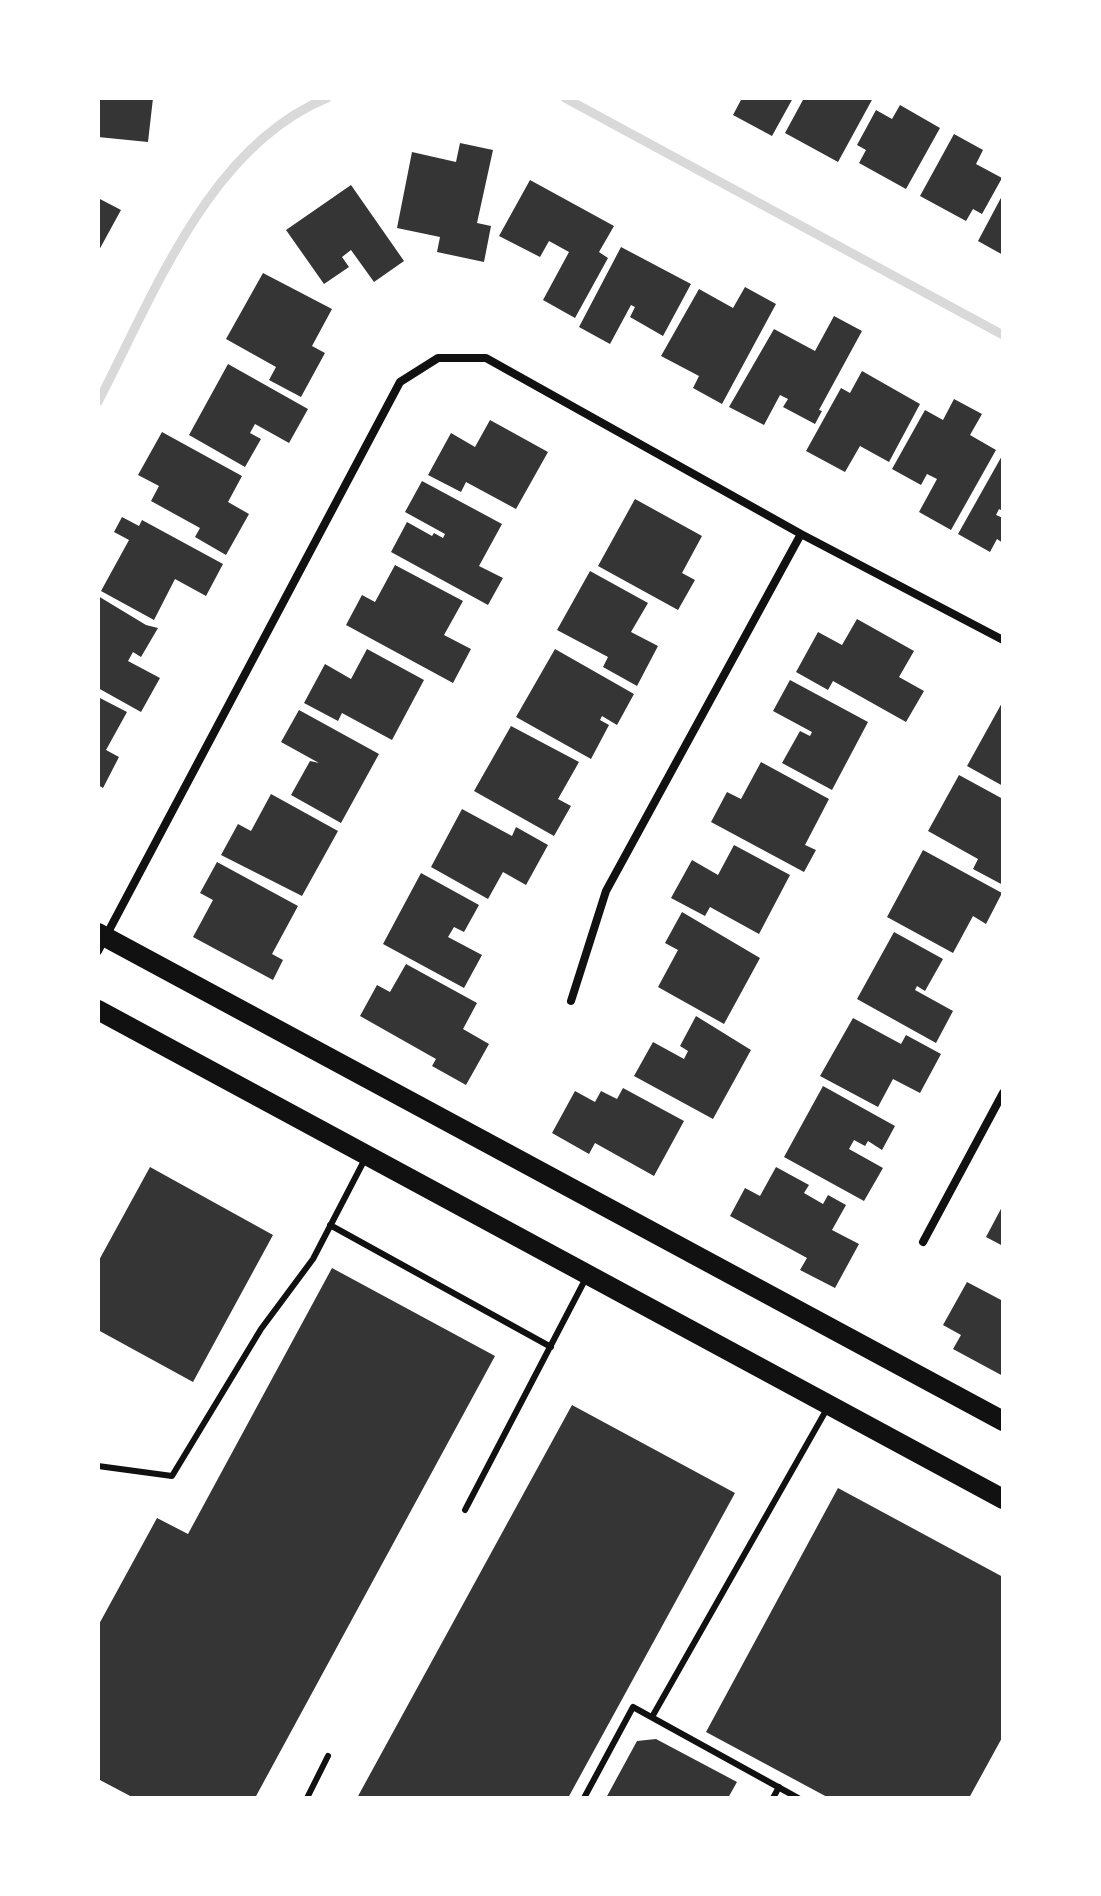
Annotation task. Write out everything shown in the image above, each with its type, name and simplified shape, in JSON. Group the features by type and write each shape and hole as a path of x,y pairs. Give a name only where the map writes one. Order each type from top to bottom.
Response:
{"main road":[{"path":"100,940 1003,1421"},
{"path":"98,1010 1003,1499"}],"street":[{"path":"100,940 400,382 438,358 486,358 801,534 1003,640"},
{"path":"571,1001 606,891 801,534"},
{"path":"923,1242 1003,1093"}],"lane":[{"path":"98,1466 172,1476 261,1329 313,1259 366,1155"},
{"path":"330,1225 551,1347"},
{"path":"465,1510 588,1275"},
{"path":"652,1717 829,1405"},
{"path":"584,1798 633,1707 798,1798"},
{"path":"307,1798 328,1756"},
{"path":"773,1798 779,1787"}],"building":[{"path":"98,98 153,98 148,142 98,137"},
{"path":"742,98 793,98 772,136 733,115"},
{"path":"804,98 873,98 838,162 785,133"},
{"path":"900,105 940,128 906,189 859,163 866,150 857,145 876,110 892,119"},
{"path":"954,134 983,150 976,164 1002,178 982,214 973,209 966,221 920,196"},
{"path":"460,143 493,150 477,223 491,226 484,262 437,252 440,237 397,228 412,152 456,162"},
{"path":"530,180 614,226 599,252 608,258 575,318 543,300 569,252 549,241 540,257 499,236"},
{"path":"351,185 404,261 374,282 351,250 342,257 349,267 324,284 286,230"},
{"path":"1003,194 1003,255 978,241"},
{"path":"98,198 121,210 98,252"},
{"path":"621,247 691,284 663,336 630,317 635,307 631,305 610,344 579,327"},
{"path":"263,273 332,309 312,346 325,353 301,397 269,380 276,367 226,339"},
{"path":"745,287 776,304 722,404 693,388 699,376 661,356 699,289 733,308"},
{"path":"834,316 862,331 819,410 822,411 815,424 783,407 788,399 780,395 764,425 729,407 774,329 815,351"},
{"path":"228,364 308,409 289,443 255,424 250,433 261,439 245,467 189,435"},
{"path":"862,371 920,404 889,462 860,446 845,472 806,451 841,388 850,393"},
{"path":"954,399 982,414 970,435 996,450 951,530 919,512 937,479 927,474 921,485 892,469 925,410 943,420"},
{"path":"490,420 548,452 516,509 466,482 461,492 428,475 451,433 475,447"},
{"path":"162,432 242,476 228,502 249,514 226,555 195,537 200,528 151,501 159,486 138,475"},
{"path":"1003,454 1003,511 999,509 996,515 1003,518 1003,543 997,539 990,552 958,534"},
{"path":"422,481 502,524 479,566 503,578 488,605 391,552 407,522 432,536 434,533 443,538 445,534 405,512"},
{"path":"635,499 702,536 682,573 695,580 678,610 598,566"},
{"path":"122,517 139,526 142,520 223,564 206,596 175,579 154,620 101,591 129,540 114,532"},
{"path":"395,565 463,601 444,635 471,649 453,683 346,625 362,595 375,602"},
{"path":"590,571 648,603 631,632 658,646 637,686 603,667 608,657 557,630"},
{"path":"98,596 146,625 158,628 141,657 133,652 128,661 160,678 141,712 98,688"},
{"path":"857,619 914,651 899,677 924,691 906,722 833,681 828,690 796,672 818,632 842,645"},
{"path":"367,649 424,680 392,740 342,713 338,721 304,703 325,664 351,679"},
{"path":"555,649 634,694 617,725 602,716 600,720 609,725 591,759 516,717"},
{"path":"790,680 868,722 832,790 782,763 800,731 810,736 812,732 773,711"},
{"path":"98,697 127,712 106,750 119,757 103,788 98,785"},
{"path":"1003,701 1003,786 967,766"},
{"path":"299,710 379,754 341,823 291,795 310,761 319,763 281,742"},
{"path":"511,726 579,762 558,799 571,806 554,836 474,791"},
{"path":"761,762 829,799 805,845 816,850 804,872 711,822 727,792 741,799"},
{"path":"959,775 1003,799 1003,885 973,869 978,859 928,831"},
{"path":"271,794 338,831 302,896 221,855 238,824 251,831"},
{"path":"462,809 512,836 516,827 548,845 526,885 503,872 488,899 431,867"},
{"path":"734,845 790,875 759,934 710,907 705,916 671,898 692,860 718,875"},
{"path":"923,850 1002,893 986,924 973,916 953,953 887,917"},
{"path":"217,862 298,906 272,954 283,960 273,980 193,937 213,900 200,893"},
{"path":"421,873 479,905 464,932 454,927 448,937 482,955 464,988 383,944"},
{"path":"682,912 760,958 724,1024 658,987 678,950 665,943"},
{"path":"894,932 943,959 925,991 917,986 915,990 953,1011 936,1043 857,999"},
{"path":"406,964 477,1003 463,1029 489,1044 466,1085 432,1066 436,1059 360,1016 377,985 390,992"},
{"path":"696,1016 751,1050 713,1119 634,1076 653,1042 684,1059 688,1051 680,1046"},
{"path":"853,1018 901,1044 906,1035 941,1054 920,1093 893,1079 878,1107 820,1076"},
{"path":"823,1086 895,1126 882,1150 868,1141 865,1146 854,1140 849,1149 883,1168 864,1201 784,1157"},
{"path":"623,1088 684,1121 654,1176 595,1143 589,1154 552,1133 575,1091 595,1102 601,1091 617,1099"},
{"path":"150,1167 273,1235 193,1382 98,1330 98,1262"},
{"path":"776,1167 809,1185 804,1193 823,1204 828,1195 846,1205 832,1230 859,1244 835,1288 800,1270 807,1258 730,1216 745,1188 760,1196"},
{"path":"1003,1205 1003,1246 986,1237"},
{"path":"332,1268 495,1356 255,1798 134,1798 98,1779 98,1626 157,1518 188,1534"},
{"path":"967,1282 1003,1301 1003,1376 953,1349 961,1335 943,1325"},
{"path":"572,1405 735,1493 568,1798 357,1798"},
{"path":"838,1488 1003,1577 1003,1736 969,1798 829,1798 706,1732"},
{"path":"656,1739 737,1782 728,1798 606,1798 637,1741"}],"waterway":[{"path":"98,402 164,272 217,188 249,151 285,121 327,98"},
{"path":"565,98 1003,335"}]}
